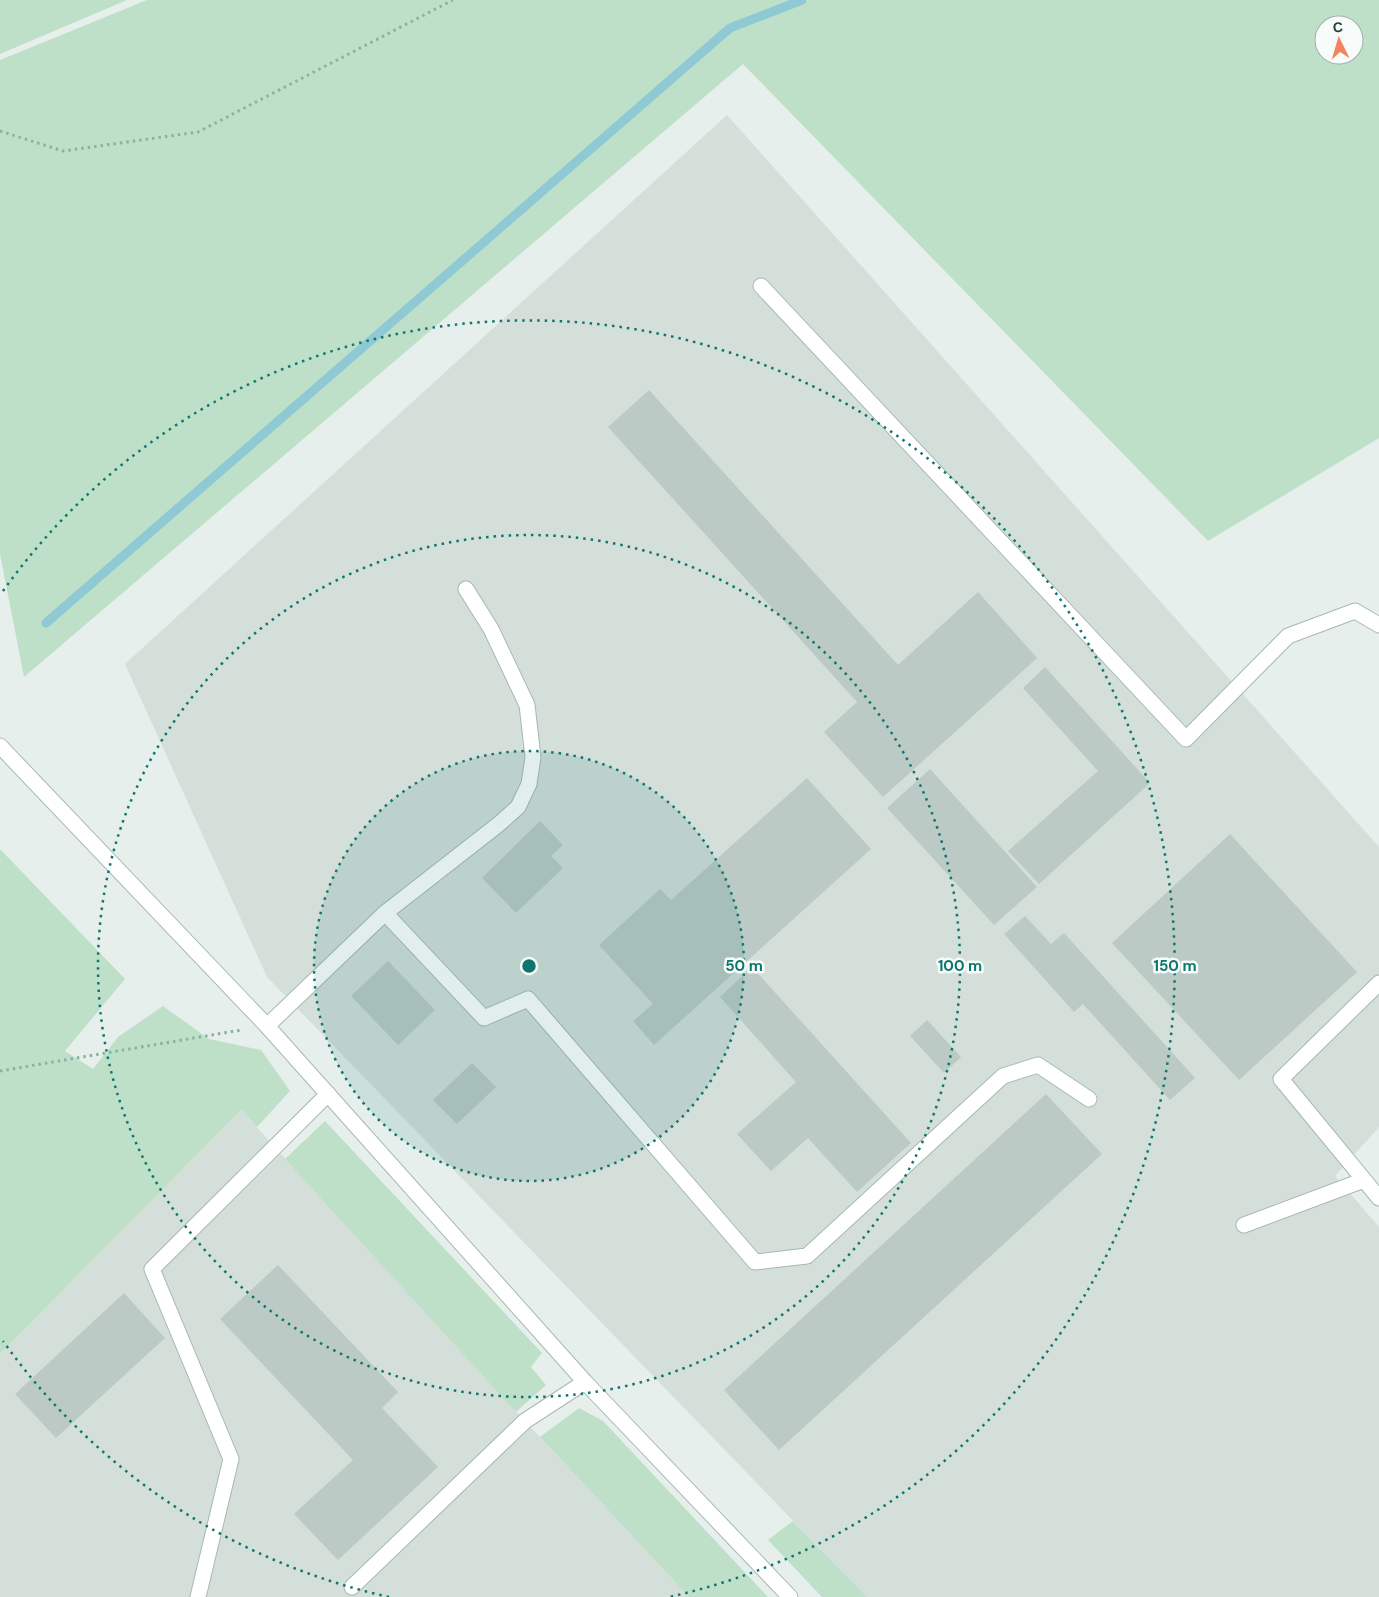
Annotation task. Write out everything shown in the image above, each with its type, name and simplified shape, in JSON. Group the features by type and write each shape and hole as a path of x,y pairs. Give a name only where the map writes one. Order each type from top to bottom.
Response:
{"street":[{"path":"761,286 1186,739 1288,636 1355,612 1379,625"},
{"path":"266,1026 385,913 518,807 529,784 533,758 527,705 491,629 466,589"},
{"path":"0,746 266,1026 585,1382 790,1597"},
{"path":"385,913 484,1018 528,999 755,1262 807,1256 1003,1076 1038,1065 1089,1099"},
{"path":"1379,983 1281,1079 1379,1198"},
{"path":"198,1597 231,1459 152,1269 328,1094"},
{"path":"1244,1225 1364,1180"},
{"path":"352,1587 525,1422 585,1382"}],"path":[{"path":"0,131 63,151 198,132 453,0"},
{"path":"0,1071 266,1026"}],"shaded area":[{"path":"727,115 1379,847 1379,1127 1335,1176 1379,1227 1379,1597 867,1597 267,977 125,664"},
{"path":"241,1110 525,1421 689,1597 0,1597 0,1354"}],"green space":[{"path":"0,0 127,0 0,54"},
{"path":"147,0 1379,0 1379,438 1208,541 743,64 24,677 0,554 0,60"},
{"path":"0,849 125,979 65,1051 93,1069 118,1037 163,1006 209,1039 261,1050 290,1091 257,1127 241,1110 0,1354"},
{"path":"325,1121 542,1353 531,1367 546,1385 516,1412 285,1159"},
{"path":"579,1408 603,1421 768,1597 689,1597 540,1437"},
{"path":"793,1521 867,1597 822,1597 768,1540"}],"building":[{"path":"649,390 898,665 978,592 1037,658 883,797 824,732 857,702 608,427"},
{"path":"1045,667 1150,783 1039,884 1008,851 1098,771 1023,688"},
{"path":"930,769 1037,887 994,925 887,808"},
{"path":"807,778 871,849 654,1045 633,1021 653,1004 599,945 660,889 671,900"},
{"path":"540,821 563,845 551,856 563,868 516,913 482,878"},
{"path":"1230,834 1357,972 1239,1080 1112,943"},
{"path":"1025,916 1051,944 1064,933 1195,1078 1170,1100 1083,1004 1074,1012 1004,934"},
{"path":"388,961 435,1010 398,1045 351,996"},
{"path":"752,967 911,1143 857,1192 808,1138 771,1171 737,1134 796,1082 720,997"},
{"path":"927,1020 961,1057 944,1073 910,1036"},
{"path":"472,1063 496,1087 457,1124 433,1100"},
{"path":"1046,1094 1102,1154 779,1450 724,1390"},
{"path":"278,1265 398,1392 382,1408 438,1467 338,1560 294,1514 353,1460 220,1319"},
{"path":"124,1293 165,1338 56,1438 15,1394"}],"waterway":[{"path":"46,623 730,28 802,0"}]}
